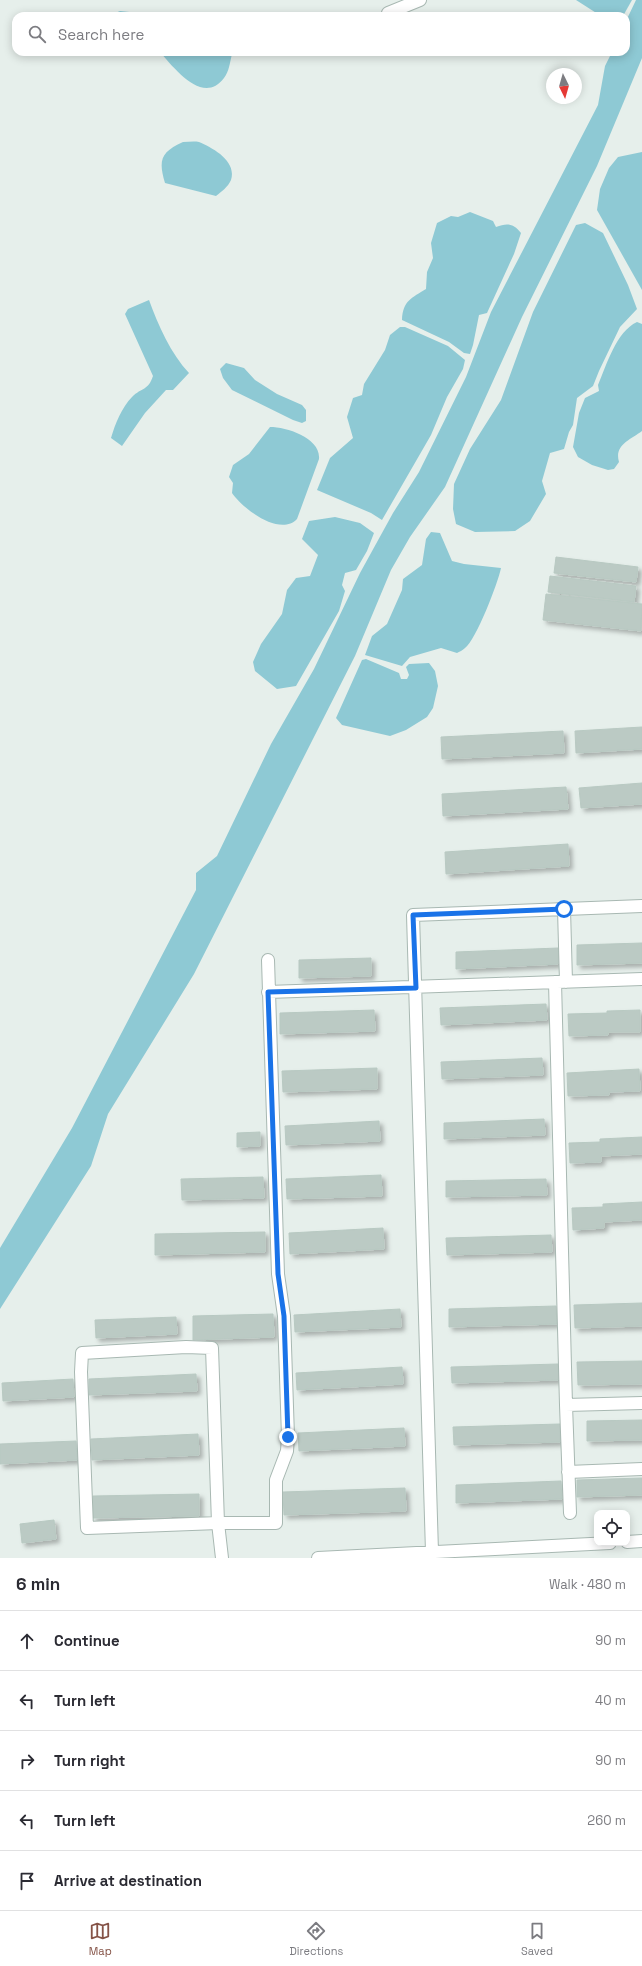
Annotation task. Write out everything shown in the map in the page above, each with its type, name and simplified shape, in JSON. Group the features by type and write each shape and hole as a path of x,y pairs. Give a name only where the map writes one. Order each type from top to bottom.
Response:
{"street":[{"path":"390,12 420,0"},
{"path":"432,1552 413,915 642,906"},
{"path":"564,909 561,982 566,1404 570,1513"},
{"path":"222,1558 218,1523 212,1348 186,1347 82,1353 81,1372 87,1528 218,1523 276,1523 276,1480 288,1451 284,1316 278,1274 268,960"},
{"path":"268,992 642,979"},
{"path":"566,1404 642,1403"},
{"path":"568,1472 642,1469"},
{"path":"630,1542 642,1541"},
{"path":"318,1558 594,1544"}],"water":[{"path":"576,0 632,0 625,12 595,12"},
{"path":"636,0 642,0 642,58 597,166 522,317 445,487 410,537 391,570 355,656 194,974 108,1114 91,1166 0,1309 0,1248 72,1128 196,890 196,873 217,856 271,744 314,669 360,573 393,513 419,472 466,377 491,312 598,105 605,66 610,56 630,56 630,13"},
{"path":"163,56 232,56 226,76 216,86 207,88 189,82"},
{"path":"183,142 199,142 217,152 227,161 232,173 231,180 230,183 216,196 165,183 162,168 163,158 170,149"},
{"path":"642,152 642,290 597,210 600,189 609,168 618,157"},
{"path":"470,212 493,221 496,227 510,225 515,227 521,233 514,254 487,313 479,315 470,354 464,353 449,342 402,320 404,308 409,300 426,289 427,272 433,258 431,243 437,223 451,216 458,217"},
{"path":"585,223 603,233 628,285 637,309 620,327 593,386 577,398 573,425 569,432 564,449 550,453 542,481 546,494 530,521 515,531 475,532 456,524 453,509 454,484 470,449 501,400 533,312 576,225"},
{"path":"149,300 166,339 176,357 189,373 173,390 166,390 145,413 122,446 111,438 117,422 128,401 147,387 153,376 125,314 128,309"},
{"path":"637,322 642,324 642,431 628,440 621,447 618,456 619,462 614,469 608,470 592,465 578,457 573,447 579,413 585,398 599,391 598,385 609,358 623,333"},
{"path":"400,327 405,327 448,346 465,360 463,369 447,397 431,435 382,520 371,513 317,490 330,458 353,438 347,417 353,398 362,395 364,384 385,350 390,335"},
{"path":"226,363 244,368 255,380 277,394 302,405 306,410 306,421 302,423 293,420 232,390 223,378 220,369"},
{"path":"270,427 285,429 302,435 315,445 318,452 319,459 297,519 290,524 281,525 262,519 244,506 232,493 233,483 229,477 233,465 249,454"},
{"path":"335,517 360,523 374,533 367,551 356,570 345,573 342,585 345,591 339,611 296,686 277,689 255,671 253,662 261,644 282,614 287,590 296,578 310,576 318,555 302,539 309,521"},
{"path":"431,532 440,533 452,561 464,564 501,568 491,598 475,634 470,643 457,653 441,648 410,657 402,666 365,655 372,636 387,624 402,590 403,579 422,565 426,539"},
{"path":"366,659 399,673 401,679 407,679 409,675 406,667 409,664 429,663 435,671 438,686 433,708 427,717 406,730 390,736 342,725 336,718 362,660"}],"building":[{"path":"556,557 638,567 636,582 554,573"},
{"path":"550,576 636,586 634,602 548,592"},
{"path":"546,594 642,604 641,631 543,620"},
{"path":"642,727 642,749 576,753 575,731"},
{"path":"563,731 564,753 442,759 441,737"},
{"path":"642,783 642,804 581,808 579,788"},
{"path":"566,787 568,809 443,816 442,794"},
{"path":"568,844 569,866 446,874 445,852"},
{"path":"642,943 642,963 577,965 577,945"},
{"path":"558,948 558,964 456,969 456,952"},
{"path":"371,958 371,976 299,978 299,960"},
{"path":"546,1004 547,1020 441,1025 440,1008"},
{"path":"374,1010 375,1031 280,1034 280,1013"},
{"path":"640,1010 640,1032 608,1032 608,1035 569,1036 568,1014"},
{"path":"542,1058 543,1075 442,1079 441,1062"},
{"path":"377,1068 377,1089 283,1092 282,1071"},
{"path":"639,1069 640,1091 609,1092 609,1095 568,1096 567,1073"},
{"path":"544,1119 545,1135 444,1139 444,1123"},
{"path":"379,1121 380,1141 286,1145 285,1126"},
{"path":"260,1132 260,1146 237,1147 237,1133"},
{"path":"642,1137 642,1154 601,1156 601,1162 570,1163 569,1143 600,1142 600,1139"},
{"path":"381,1175 382,1196 287,1199 286,1179"},
{"path":"263,1177 264,1198 182,1200 181,1179"},
{"path":"546,1179 547,1195 446,1197 446,1181"},
{"path":"642,1202 642,1220 604,1222 604,1228 573,1230 572,1208 603,1207 603,1204"},
{"path":"383,1228 384,1249 290,1254 289,1233"},
{"path":"265,1232 265,1252 155,1255 155,1234"},
{"path":"551,1235 552,1252 447,1255 446,1238"},
{"path":"642,1303 642,1326 575,1328 574,1305"},
{"path":"556,1306 557,1324 449,1327 449,1309"},
{"path":"400,1309 401,1327 295,1332 294,1315"},
{"path":"273,1314 274,1337 193,1340 193,1316"},
{"path":"176,1317 177,1334 96,1338 95,1320"},
{"path":"642,1361 642,1384 578,1385 577,1362"},
{"path":"558,1364 558,1380 452,1383 451,1367"},
{"path":"402,1367 403,1384 297,1390 296,1373"},
{"path":"196,1374 197,1391 89,1395 89,1379"},
{"path":"73,1379 74,1397 3,1401 2,1383"},
{"path":"642,1420 642,1440 587,1441 587,1421"},
{"path":"560,1424 560,1442 454,1445 453,1427"},
{"path":"404,1428 405,1446 299,1451 298,1433"},
{"path":"198,1434 199,1455 92,1460 91,1439"},
{"path":"76,1441 77,1460 0,1464 0,1444"},
{"path":"642,1478 642,1495 577,1497 577,1480"},
{"path":"561,1481 562,1499 456,1503 456,1485"},
{"path":"405,1488 406,1511 284,1515 283,1492"},
{"path":"199,1494 199,1516 93,1518 93,1496"},
{"path":"54,1520 56,1539 22,1543 20,1524"}],"route":[{"path":"288,1437 284,1316 278,1274 268,992 416,988 413,915 564,909"}]}
